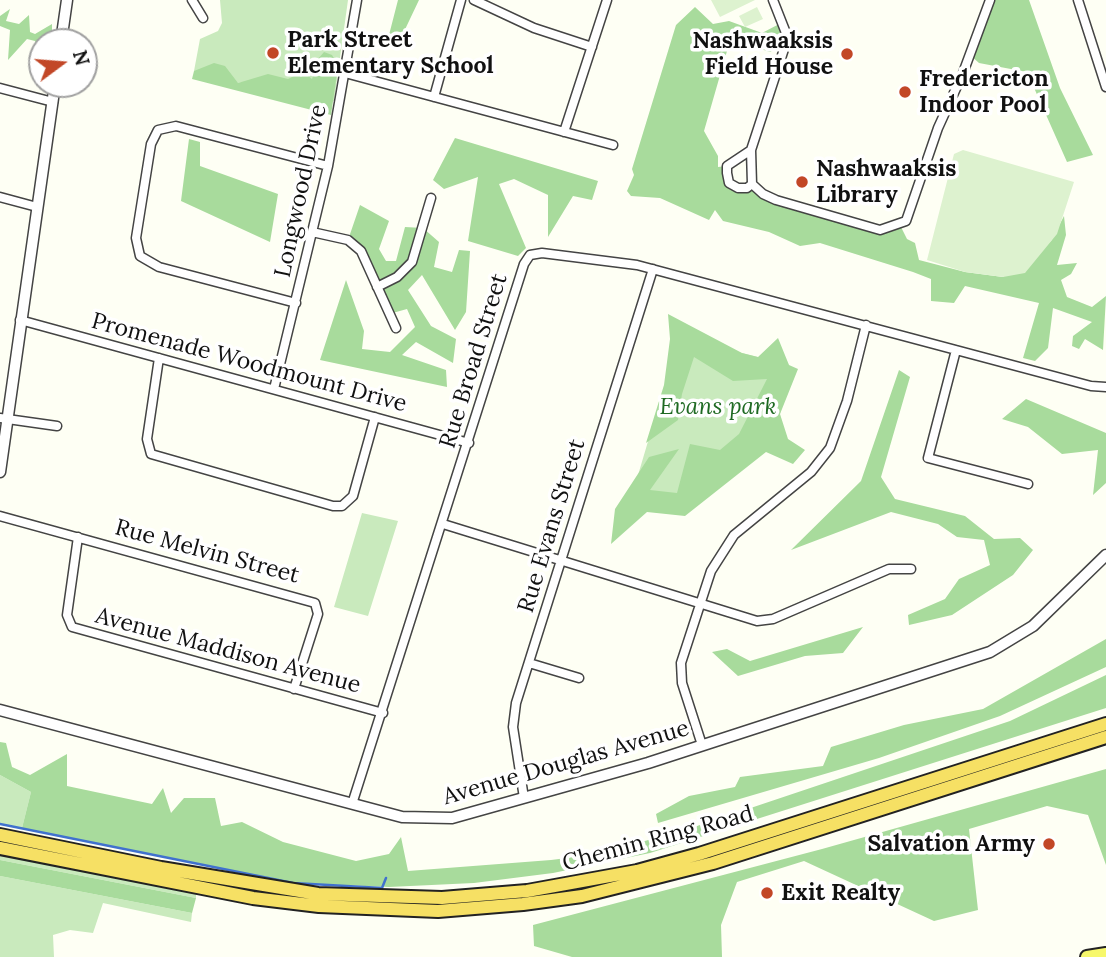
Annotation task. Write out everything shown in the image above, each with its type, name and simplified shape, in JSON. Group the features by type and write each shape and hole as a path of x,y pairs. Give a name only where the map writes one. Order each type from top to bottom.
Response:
{"highway":[{"name":"Chemin Ring Road","path":"0,835 161,868 318,894 442,898 527,891 638,871 699,854 1106,724"},
{"name":"Chemin Ring Road","path":"0,848 253,898 319,906 438,911 523,904 582,895 700,866 1106,737"}],"main road":[{"path":"1087,957 1106,954"}],"street":[{"path":"63,28 67,0"},
{"path":"192,0 202,18"},
{"name":"Longwood Drive","path":"274,389 328,166 357,0"},
{"path":"435,97 461,0"},
{"path":"474,0 534,28 592,47"},
{"path":"564,132 607,0"},
{"path":"773,0 786,33 786,43 751,150 752,184 763,194 776,200 870,229 888,229 906,221 938,128 964,73 990,0"},
{"path":"1077,0 1106,87"},
{"path":"345,73 613,145"},
{"path":"0,88 53,102"},
{"path":"0,472 4,418 53,98"},
{"path":"296,303 159,267 140,256 136,238 151,144 158,130 176,126 328,166"},
{"path":"751,150 727,166 727,173 729,183 738,188 747,188 752,184"},
{"path":"0,197 37,207"},
{"path":"377,287 397,277 412,262 431,198"},
{"path":"312,232 355,245 396,328"},
{"name":"Rue Broad Street","path":"352,804 524,264 530,255 576,256 653,269 1106,387"},
{"name":"Rue Evans Street","path":"524,798 513,727 516,703 653,269"},
{"name":"Promenade Woodmount Drive","path":"20,320 469,443"},
{"path":"702,745 681,673 683,653 711,571 734,535 811,472 830,447 847,401 866,326"},
{"path":"956,350 928,457 1028,484"},
{"path":"159,358 147,439 151,454 258,486 333,506 349,503 374,417"},
{"path":"4,418 57,426"},
{"name":"Rue Melvin Street","path":"0,516 315,603 318,614 294,689"},
{"path":"443,524 749,620 765,621 889,569 911,569"},
{"name":"Avenue Maddison Avenue","path":"78,537 67,615 72,627 383,713"},
{"name":"Avenue Douglas Avenue","path":"0,710 402,817 435,820 468,814 702,745 989,652 1033,626 1106,555"},
{"path":"529,663 579,678"}],"green space":[{"name":"Park Street Elementary School","path":"220,0 348,0 334,101 268,79 238,83 194,71 200,39 218,31 222,23"},
{"path":"398,0 419,0 400,40 389,35"},
{"path":"711,0 755,0 720,17"},
{"path":"990,0 1029,0 1060,88 1093,155 1067,162 1035,90 1032,73 979,63 970,55"},
{"path":"695,7 713,24 729,21 762,33 783,22 786,43 770,52 734,40 727,51 704,131 718,156 718,167 727,166 729,183 739,188 752,184 763,194 870,229 899,223 907,239 915,243 919,260 965,272 1003,277 1051,241 1064,216 1066,235 1057,265 1077,263 1071,274 1061,280 1067,297 1092,307 1106,296 1103,350 1085,339 1079,349 1072,346 1073,336 1092,322 1053,308 1048,348 1035,361 1023,358 1039,303 965,286 954,303 931,301 931,279 913,272 820,243 800,246 769,232 723,221 715,210 709,220 660,198 631,196 627,191 634,175 632,169 676,25"},
{"path":"757,7 763,19 745,27 739,16"},
{"path":"10,9 6,21 19,24 29,15 28,39 8,60 10,30 0,26 0,16"},
{"path":"324,52 332,55 338,66 331,115 192,79 194,71 214,63 225,66 238,83 268,74 288,79 294,76 293,70 299,68 312,79 318,59"},
{"path":"455,138 598,181 592,200 573,196 548,237 548,195 514,179 499,184 526,248 518,256 468,241 478,177 444,189 433,180"},
{"path":"189,139 200,142 200,166 278,194 270,242 181,201"},
{"path":"963,150 1074,182 1057,234 1025,273 1003,277 965,272 927,260 954,154"},
{"path":"360,205 389,221 379,249 386,261 396,261 405,227 423,228 439,242 434,267 452,272 459,250 470,251 466,312 455,330 422,275 408,290 431,326 456,339 453,363 416,342 402,355 446,370 447,387 320,360 346,280 364,331 362,349 390,352 415,327 407,309 389,314 361,251 348,240"},
{"path":"668,314 742,353 758,357 778,338 789,365 798,369 780,414 788,439 805,450 793,464 766,452 685,516 647,512 611,544 615,509 649,457 679,449 650,490 677,493 690,444 720,450 739,434 767,379 733,381 694,357 682,394 678,420 646,443 664,385 670,339"},
{"name":"Evans park","path":"679,337 789,365 780,414 681,502 633,492"},
{"path":"899,370 910,377 881,477 895,499 965,516 994,539 1020,538 1033,550 1013,575 952,615 909,625 908,615 945,599 959,579 990,565 984,540 957,537 938,524 891,512 791,550 861,481"},
{"path":"1026,399 1106,433 1106,483 1093,495 1098,450 1062,454 1028,427 1002,419"},
{"path":"362,513 398,521 368,616 334,607"},
{"path":"863,627 843,653 805,656 738,676 712,652 727,649 750,661"},
{"path":"1106,639 1106,667 1000,716 879,758 658,823 656,814 689,796 735,787 740,777 823,766 831,747 904,725 983,709"},
{"path":"1106,675 1106,708 650,853 553,873 474,883 389,887 293,883 22,828 31,792 0,775 0,742 6,743 12,767 30,775 67,754 67,786 152,804 163,788 171,813 184,798 215,798 221,826 242,822 283,842 356,861 389,854 401,837 408,871 551,860 599,854 694,827 1010,721"},
{"path":"1106,769 1106,865 1088,815 1047,806 969,829 978,910 934,921 804,861 737,882 721,925 722,957 572,957 534,946 533,925 822,849"},
{"path":"0,775 31,792 22,828 0,824"},
{"path":"0,852 196,894 196,898 0,860"},
{"path":"0,860 196,898 192,913 0,876"},
{"path":"0,876 192,913 191,922 103,903 93,933 70,930 53,935 54,957 0,957"}],"waterway":[{"path":"0,824 293,883 382,888 386,878"}],"place":[{"name":"Park Street Elementary School","path":"273,53"},
{"name":"Nashwaaksis Field House","path":"847,54"},
{"name":"Fredericton Indoor Pool","path":"905,92"},
{"name":"Nashwaaksis Library","path":"802,182"},
{"name":"Salvation Army","path":"1049,844"},
{"name":"Exit Realty","path":"767,893"}]}
